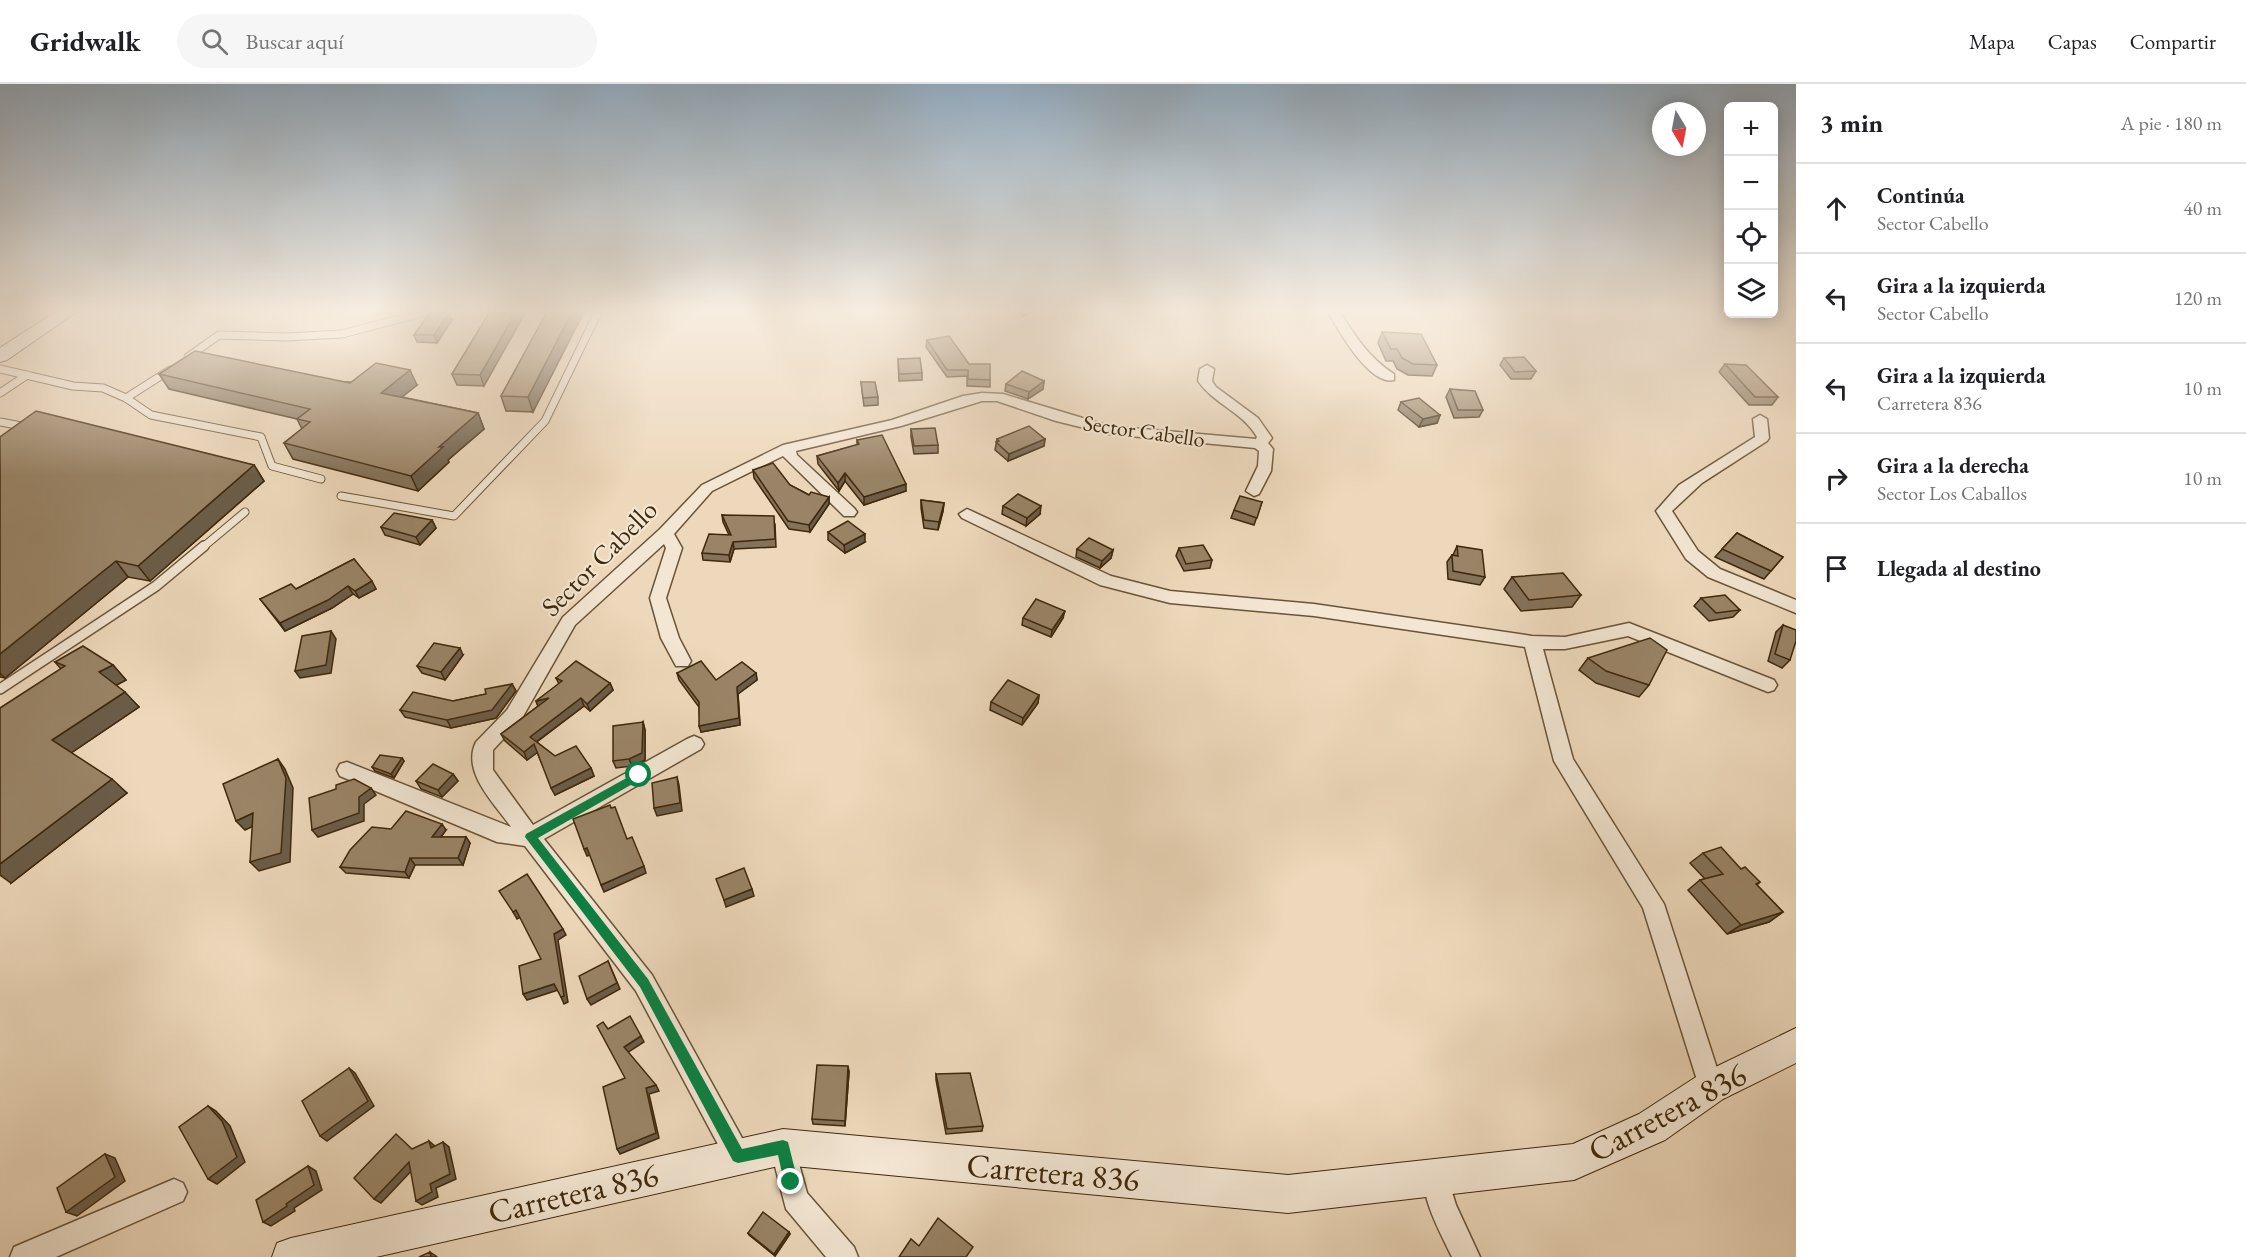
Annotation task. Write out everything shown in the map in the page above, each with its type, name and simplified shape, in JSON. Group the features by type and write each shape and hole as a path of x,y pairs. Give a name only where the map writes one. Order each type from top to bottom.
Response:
{"street":[{"path":"1372,365 1389,377"},
{"name":"Sector Cabello","path":"1207,369 1205,381 1215,394 1256,423 1262,431 1264,438 1259,444"},
{"name":"Sector Cabello","path":"738,1156 644,983 530,837 483,772 483,747 514,715 569,621 666,533 707,488 788,448 896,423 982,396 998,397 1061,418 1109,430 1259,444 1266,449 1267,457 1264,473 1254,491"},
{"path":"1760,418 1762,438 1747,451 1674,495 1664,511 1692,555 1714,573 1796,607"},
{"path":"788,448 790,457 849,512"},
{"path":"966,514 1106,581 1170,597 1314,610 1532,642 1564,643 1629,629 1768,685"},
{"path":"666,533 674,548 658,598 670,638 682,661"},
{"path":"1532,642 1564,761 1653,904 1710,1087"},
{"path":"347,770 504,836 530,837 694,744"},
{"name":"Carretera 836","path":"291,1257 783,1147 1288,1194 1435,1175 1574,1162 1652,1127 1710,1087 1796,1045"},
{"path":"783,1147 795,1200 844,1257"},
{"path":"1435,1175 1443,1208 1464,1253"},
{"path":"24,1257 174,1192"}],"lane":[{"path":"340,496 454,516 545,421 572,365"},
{"path":"126,398 175,366"},
{"path":"0,369 73,386 103,388 126,398 151,415 261,437 273,466 321,479"},
{"path":"0,393 27,375"},
{"path":"0,422 35,429"},
{"path":"0,689 156,586 245,512"}],"building":[{"path":"173,365 262,365 350,383 374,365 384,365 410,370 381,393 478,413 439,447 443,447 411,476 284,443 310,422 297,419 310,409 159,374"},
{"path":"458,365 486,365 480,375 452,374"},
{"path":"518,365 545,365 528,397 501,396"},
{"path":"898,365 921,365 922,373 899,374"},
{"path":"943,365 990,365 990,380 968,379 968,370 947,370"},
{"path":"1509,365 1531,365 1536,371 1515,372"},
{"path":"1726,365 1746,365 1778,397 1755,397"},
{"path":"1022,371 1044,381 1029,392 1006,384"},
{"path":"861,382 875,382 878,397 863,398"},
{"path":"1450,389 1475,391 1483,410 1458,410"},
{"path":"1419,398 1440,415 1423,419 1401,402"},
{"path":"36,411 254,465 138,566 116,561 0,654 0,437"},
{"path":"1029,426 1045,439 1009,454 996,442 999,441 997,439"},
{"path":"935,428 938,445 914,446 911,429"},
{"path":"882,435 906,484 864,497 845,473 838,483 817,456 859,444 857,440"},
{"path":"773,463 790,485 809,495 811,492 829,497 809,525 788,521 753,470"},
{"path":"1018,494 1041,506 1027,518 1003,506"},
{"path":"1240,496 1262,502 1257,518 1234,510"},
{"path":"921,500 944,503 939,522 924,520"},
{"path":"394,513 432,520 416,537 381,527"},
{"path":"722,515 774,516 775,539 733,542 729,555 702,553 709,534 731,535"},
{"path":"848,521 865,534 844,545 828,532"},
{"path":"1737,533 1783,557 1771,571 1722,549"},
{"path":"1089,538 1113,550 1102,561 1077,549"},
{"path":"1203,545 1212,560 1186,564 1179,548"},
{"path":"1457,546 1482,550 1485,577 1453,571 1452,555 1458,556"},
{"path":"354,559 372,581 355,591 348,586 328,600 280,623 260,599 291,584 296,589"},
{"path":"1563,573 1581,595 1529,600 1512,577"},
{"path":"1725,595 1740,610 1716,613 1701,598"},
{"path":"1036,599 1065,611 1052,630 1023,618"},
{"path":"1783,625 1796,630 1796,641 1790,660 1775,654"},
{"path":"331,631 326,665 295,671 302,636"},
{"path":"1650,638 1667,650 1649,685 1606,671 1588,658"},
{"path":"434,643 460,648 441,672 417,666"},
{"path":"83,646 113,665 99,672 125,692 52,740 112,779 0,864 0,708 65,666 55,662"},
{"path":"576,661 610,683 587,704 581,698 530,737 555,756 576,746 591,768 551,788 534,744 524,752 501,734 549,698 536,701 562,681 556,678"},
{"path":"701,661 716,680 742,662 756,673 737,687 739,718 699,726 699,702 677,673"},
{"path":"1008,680 1039,695 1023,718 991,702"},
{"path":"512,684 492,710 447,720 400,710 413,692 453,701 486,694 485,689"},
{"path":"643,722 642,753 629,759 613,761 613,726"},
{"path":"380,755 402,758 391,774 372,767"},
{"path":"278,759 286,778 281,853 250,862 253,813 236,821 223,784"},
{"path":"433,764 453,774 438,790 416,781"},
{"path":"677,777 680,803 654,808 652,783"},
{"path":"354,779 371,788 359,797 359,813 312,830 309,798 336,789 336,785"},
{"path":"610,805 611,808 615,807 627,839 632,837 644,866 601,885 573,819"},
{"path":"406,811 442,824 432,837 466,837 458,858 410,858 405,872 340,867 350,850 372,827 391,829"},
{"path":"1721,847 1741,869 1745,867 1760,882 1756,884 1783,912 1741,925 1700,880 1723,874 1703,853"},
{"path":"744,868 752,889 724,900 716,879"},
{"path":"527,874 563,929 554,934 564,996 561,997 554,984 523,994 519,966 541,959 516,910 513,912 499,891"},
{"path":"608,961 617,983 587,999 579,976"},
{"path":"630,1016 641,1036 624,1047 656,1085 646,1088 656,1133 617,1149 603,1087 625,1078 597,1026 603,1022 608,1029"},
{"path":"817,1065 848,1066 845,1121 812,1119"},
{"path":"349,1068 368,1101 320,1136 302,1101"},
{"path":"970,1073 983,1126 947,1129 936,1074"},
{"path":"208,1106 222,1121 237,1157 208,1179 179,1127"},
{"path":"396,1134 412,1149 429,1141 431,1148 443,1142 450,1174 430,1184 432,1192 416,1201 409,1162 374,1199 354,1178"},
{"path":"105,1154 115,1177 66,1212 57,1188"},
{"path":"308,1166 314,1185 263,1222 256,1200"},
{"path":"763,1212 789,1232 774,1254 748,1233"},
{"path":"938,1218 973,1247 966,1257 899,1257 911,1239 919,1246"},
{"path":"430,1252 431,1257 419,1257"}],"route":[{"path":"639,775 530,837 644,983 738,1156 783,1147 791,1182"}]}
